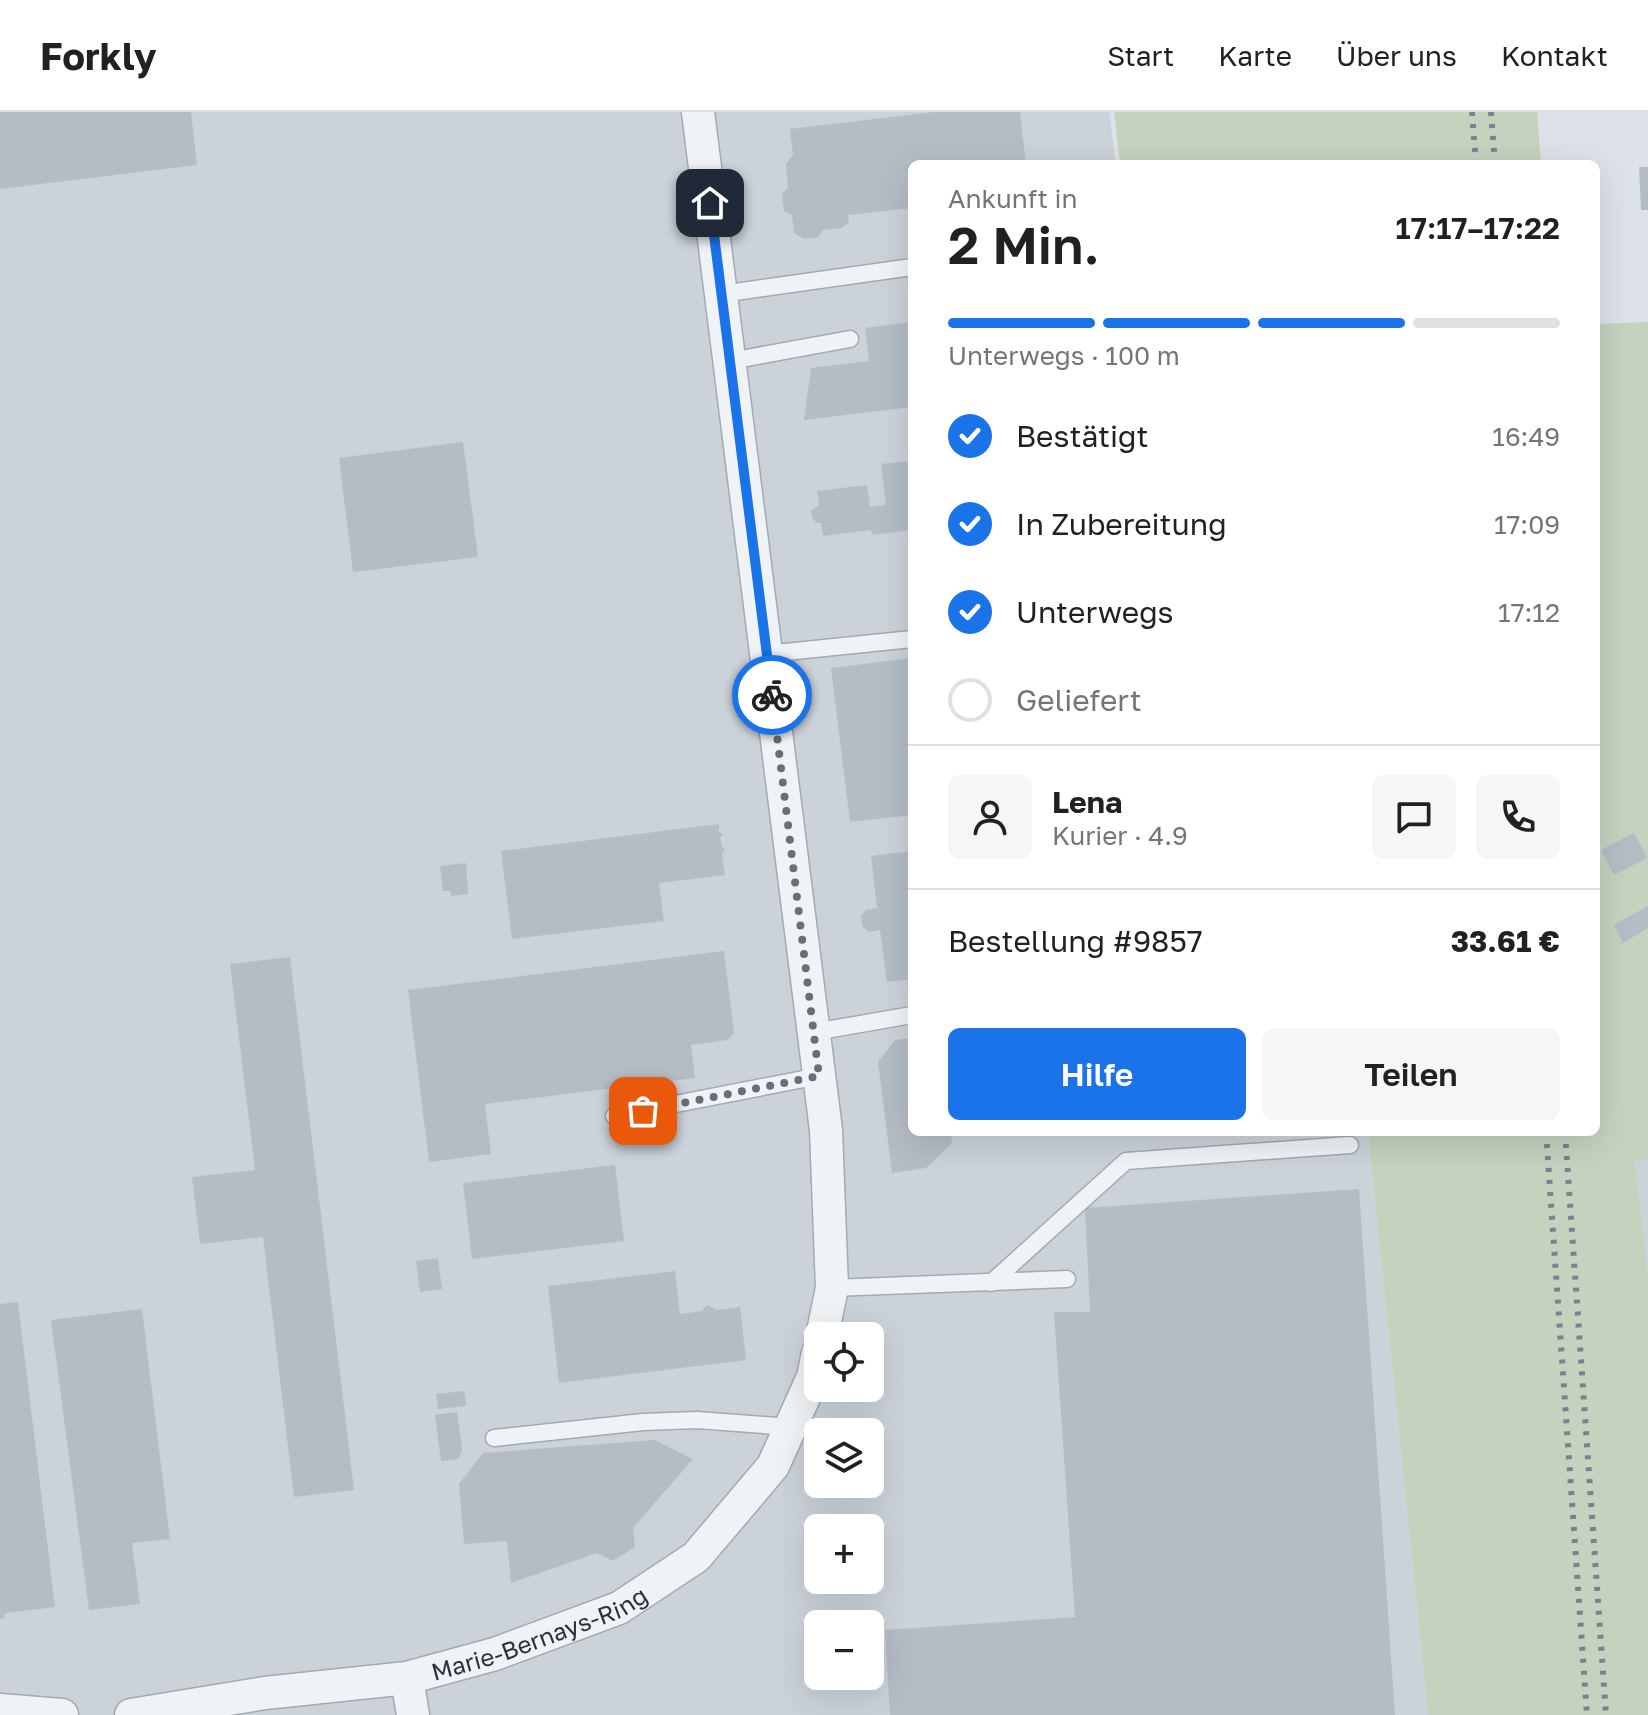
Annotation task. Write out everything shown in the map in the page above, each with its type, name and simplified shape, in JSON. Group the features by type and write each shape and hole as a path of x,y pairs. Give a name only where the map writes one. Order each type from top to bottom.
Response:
{"street":[{"path":"698,112 826,1130 832,1288 825,1322"},
{"name":"Marie-Bernays-Ring","path":"131,1715 265,1693 407,1678 495,1654 619,1608 696,1557 773,1466 804,1397"},
{"path":"407,1678 413,1715"},
{"path":"0,1710 62,1715"}],"lane":[{"path":"721,294 908,268"},
{"path":"730,361 850,339"},
{"path":"766,654 908,639"},
{"path":"814,1032 908,1016"},
{"path":"614,1116 819,1076"},
{"path":"991,1283 1126,1161 1350,1145"},
{"path":"832,1288 1067,1279"},
{"path":"494,1438 643,1422 697,1420 790,1427"}],"shaded area":[{"path":"0,112 1109,112 1115,160 908,160 908,1136 1368,1136 1428,1715 0,1715"},
{"path":"1648,1160 1648,1281 1635,1161"}],"green space":[{"path":"1114,112 1537,112 1541,160 1120,160"},
{"path":"1648,322 1648,1160 1635,1161 1648,1278 1648,1715 1428,1715 1368,1136 1600,1136 1600,324"}],"building":[{"path":"0,112 191,112 197,165 0,189"},
{"path":"934,112 1020,112 1026,160 908,160 908,208 848,215 849,222 842,228 823,230 818,237 804,239 794,233 792,215 784,211 782,193 788,188 786,164 793,155 790,129"},
{"path":"1639,167 1648,167 1648,210 1641,210"},
{"path":"908,323 908,407 804,420 811,368 869,361 865,328"},
{"path":"463,442 478,557 353,572 339,458"},
{"path":"908,461 908,530 872,535 871,530 823,536 821,523 812,518 811,511 819,505 817,491 867,485 870,507 886,505 881,464"},
{"path":"908,658 908,815 850,822 831,668"},
{"path":"719,824 725,850 722,854 725,875 659,883 664,921 512,939 501,851"},
{"path":"1634,833 1647,858 1614,875 1601,850"},
{"path":"908,851 908,979 887,982 880,930 869,932 862,926 861,916 866,910 877,908 871,856"},
{"path":"466,863 468,894 451,896 451,891 443,891 440,866"},
{"path":"1648,906 1648,928 1623,943 1614,925"},
{"path":"724,951 734,1033 728,1040 691,1045 695,1078 485,1104 491,1154 429,1162 408,990"},
{"path":"290,957 354,1490 294,1497 263,1237 200,1244 192,1177 255,1170 230,964"},
{"path":"908,1038 908,1136 951,1136 952,1143 926,1168 892,1173 878,1062 895,1040"},
{"path":"615,1165 624,1241 472,1259 463,1183"},
{"path":"1359,1189 1395,1715 890,1715 885,1630 1075,1617 1054,1312 1090,1312 1085,1208"},
{"path":"438,1258 442,1289 420,1292 416,1261"},
{"path":"675,1271 680,1314 702,1311 707,1305 717,1310 740,1307 746,1360 559,1383 548,1286"},
{"path":"18,1302 55,1607 5,1613 4,1618 0,1619 0,1304"},
{"path":"142,1309 170,1539 132,1543 140,1604 89,1610 51,1320"},
{"path":"464,1391 466,1406 438,1409 436,1394"},
{"path":"457,1412 462,1448 459,1459 441,1461 435,1415"},
{"path":"655,1440 693,1459 633,1528 635,1547 613,1561 597,1553 511,1583 507,1541 464,1544 459,1484 483,1453"}],"railway":[{"path":"1472,112 1476,160"},
{"path":"1491,112 1495,160"},
{"path":"1546,1136 1587,1715"},
{"path":"1565,1136 1606,1715"}],"way so far":[{"path":"643,1111 819,1076 772,695"}],"route":[{"path":"710,203 772,695"}]}
